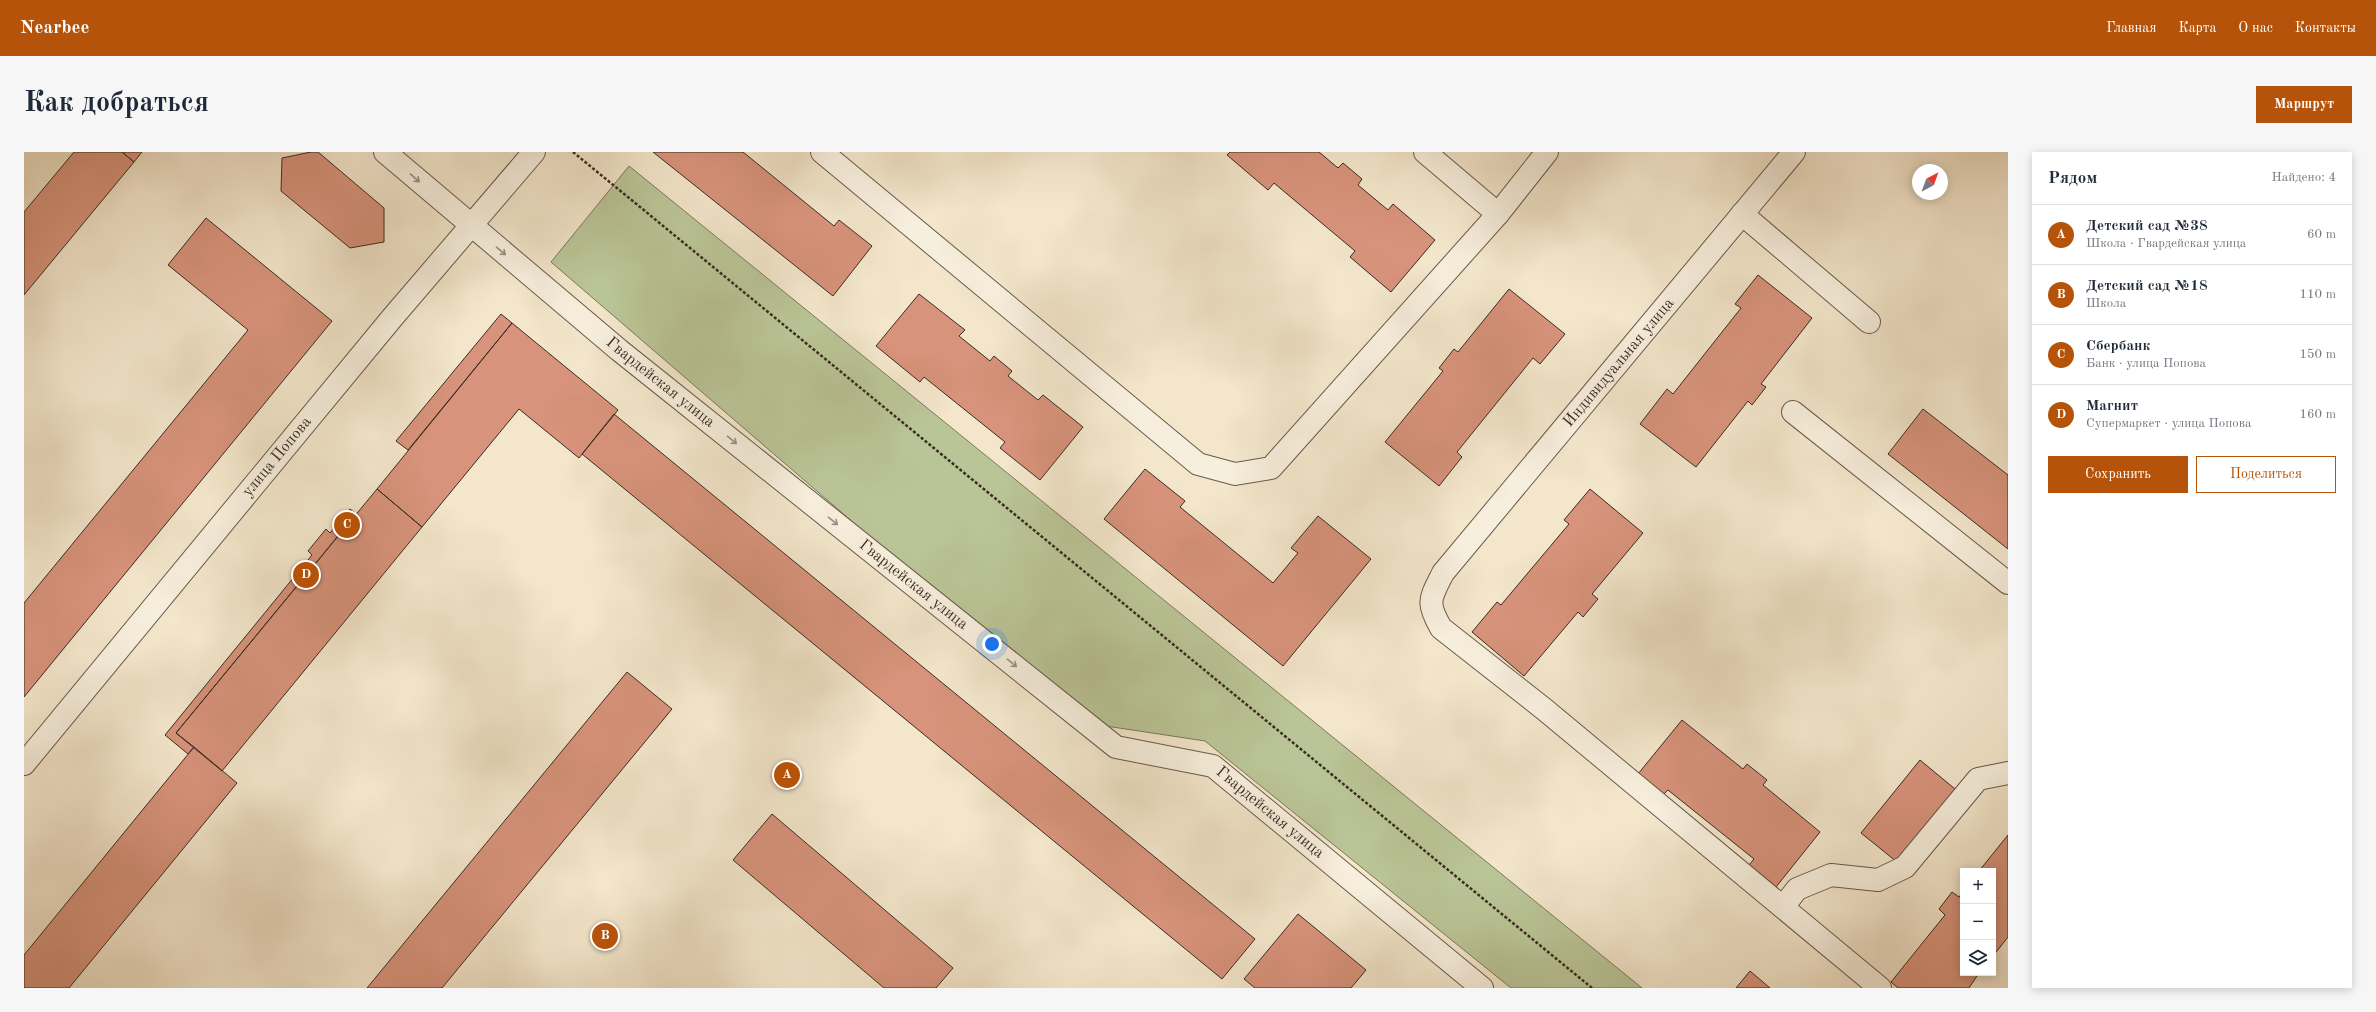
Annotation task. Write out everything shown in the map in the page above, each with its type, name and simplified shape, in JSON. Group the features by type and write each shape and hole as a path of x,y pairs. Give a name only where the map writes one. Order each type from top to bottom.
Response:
{"street":[{"name":"Гвардейская улица","path":"385,152 619,350 1116,747 1212,766 1482,988"},
{"name":"улица Попова","path":"24,764 387,324 534,152"},
{"path":"822,152 1198,464 1234,474 1271,468 1498,214 1547,152"},
{"path":"1424,152 1498,214"},
{"name":"Индивидуальная улица","path":"1794,152 1443,573 1433,594 1430,609 1441,628 1544,709 1880,988"},
{"path":"1742,214 1869,322"},
{"path":"1793,412 2008,583"},
{"path":"1783,907 1797,889 1831,875 1878,880 1905,867 1978,779 2008,773"}],"path":[{"path":"573,152 1592,988"}],"green space":[{"path":"629,166 1642,988 1511,988 1205,741 1086,723 551,262"}],"building":[{"path":"74,152 122,152 134,162 24,295 24,212"},
{"path":"122,152 142,152 134,162"},
{"path":"318,152 384,208 384,242 350,248 281,191 282,158"},
{"path":"653,152 743,152 834,226 839,220 872,246 833,296"},
{"path":"1230,152 1319,152 1338,168 1343,163 1362,179 1358,185 1388,210 1393,204 1435,240 1391,292 1350,257 1355,251 1274,183 1268,190 1227,155"},
{"path":"206,218 332,321 24,697 24,603 248,330 168,265"},
{"path":"1758,275 1812,318 1761,384 1766,387 1752,405 1748,401 1696,467 1640,424 1667,389 1673,394 1741,308 1735,304"},
{"path":"1509,289 1565,334 1540,364 1533,358 1457,452 1462,457 1439,486 1385,442 1443,371 1439,368 1454,349 1458,352"},
{"path":"919,294 965,330 959,336 990,361 994,356 1012,371 1008,376 1038,400 1043,395 1083,427 1040,480 1000,448 1005,442 924,377 920,382 876,346"},
{"path":"501,314 512,323 408,450 396,441"},
{"path":"512,323 618,410 579,458 519,409 422,527 377,489"},
{"path":"1923,409 2008,475 2008,549 1888,454"},
{"path":"614,414 1255,939 1222,979 582,454"},
{"path":"1145,469 1185,501 1180,507 1273,583 1298,553 1291,548 1318,516 1371,559 1283,666 1104,519"},
{"path":"377,489 422,527 222,771 176,733"},
{"path":"1590,489 1643,533 1592,594 1598,599 1583,617 1578,612 1524,676 1472,632 1497,602 1501,605 1569,524 1564,520"},
{"path":"350,509 356,514 176,733 194,747 188,754 165,735 312,555 308,551 326,529 330,533"},
{"path":"627,672 672,709 442,988 367,988"},
{"path":"1682,720 1743,769 1747,764 1767,780 1763,785 1820,832 1776,887 1749,865 1754,859 1668,790 1664,794 1638,774"},
{"path":"194,747 237,783 69,988 24,988 24,955"},
{"path":"1920,760 1955,789 1897,862 1861,833"},
{"path":"772,814 953,968 936,988 884,988 733,860"},
{"path":"2008,835 2008,937 1996,952 1996,868 1981,868"},
{"path":"1952,892 1959,897 1960,896 1960,976 1977,976 1969,988 1898,988 1891,982 1945,915 1939,909"},
{"path":"1298,914 1366,970 1351,988 1255,988 1244,979"},
{"path":"1750,971 1770,988 1736,988"}],"place":[{"name":"Сбербанк","path":"347,525"},
{"name":"Магнит","path":"306,575"},
{"name":"Детский сад №38","path":"787,775"},
{"name":"Детский сад №18","path":"605,936"}]}
